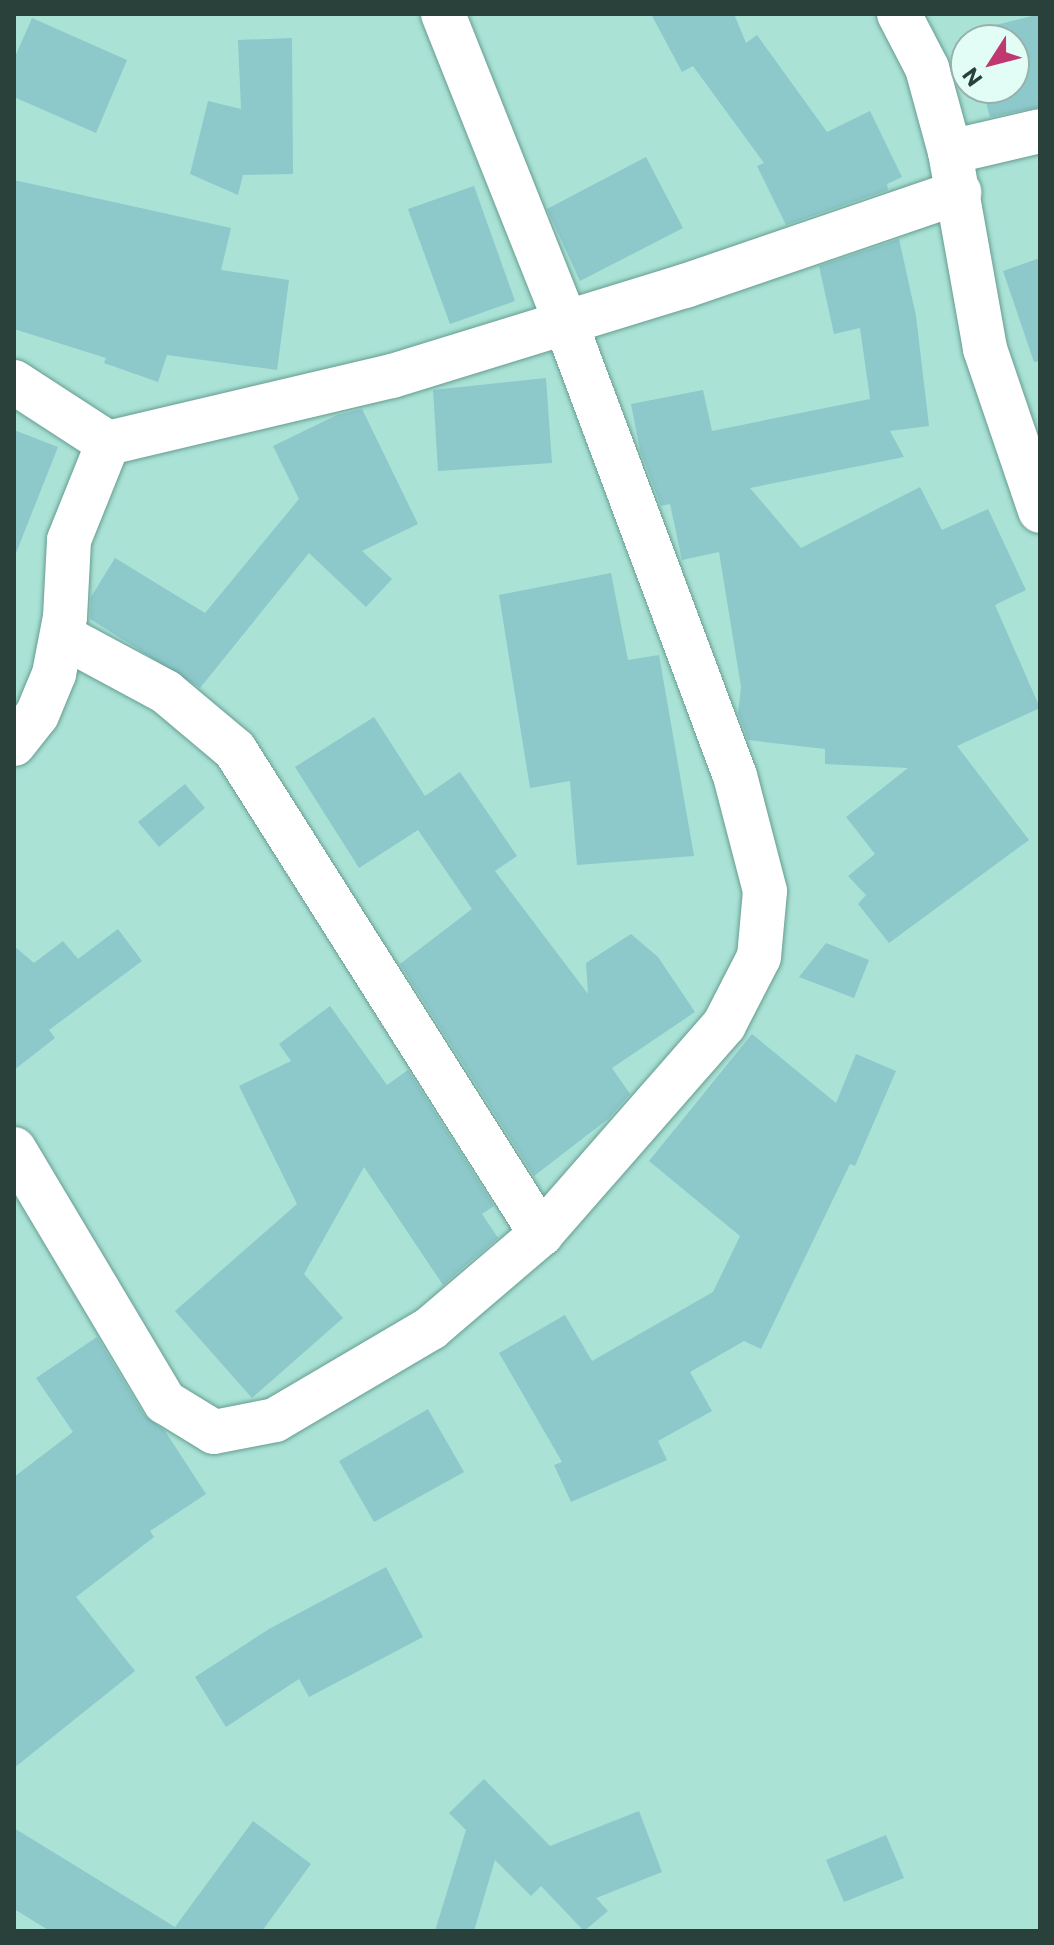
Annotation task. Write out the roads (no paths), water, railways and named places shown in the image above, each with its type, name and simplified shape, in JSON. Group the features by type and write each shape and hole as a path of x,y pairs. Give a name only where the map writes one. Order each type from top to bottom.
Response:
{"street":[{"path":"14,1149 165,1402 214,1432 275,1420 431,1328 541,1234 724,1025 759,957 765,891 735,776 566,323 443,14"},
{"path":"899,14 927,68 954,172 985,349 1040,511"},
{"path":"14,382 108,443 392,376 566,323 954,172 1040,131"},
{"path":"14,744 37,715 62,636 69,540 108,443"},
{"path":"62,636 166,692 235,750 541,1234"}]}
